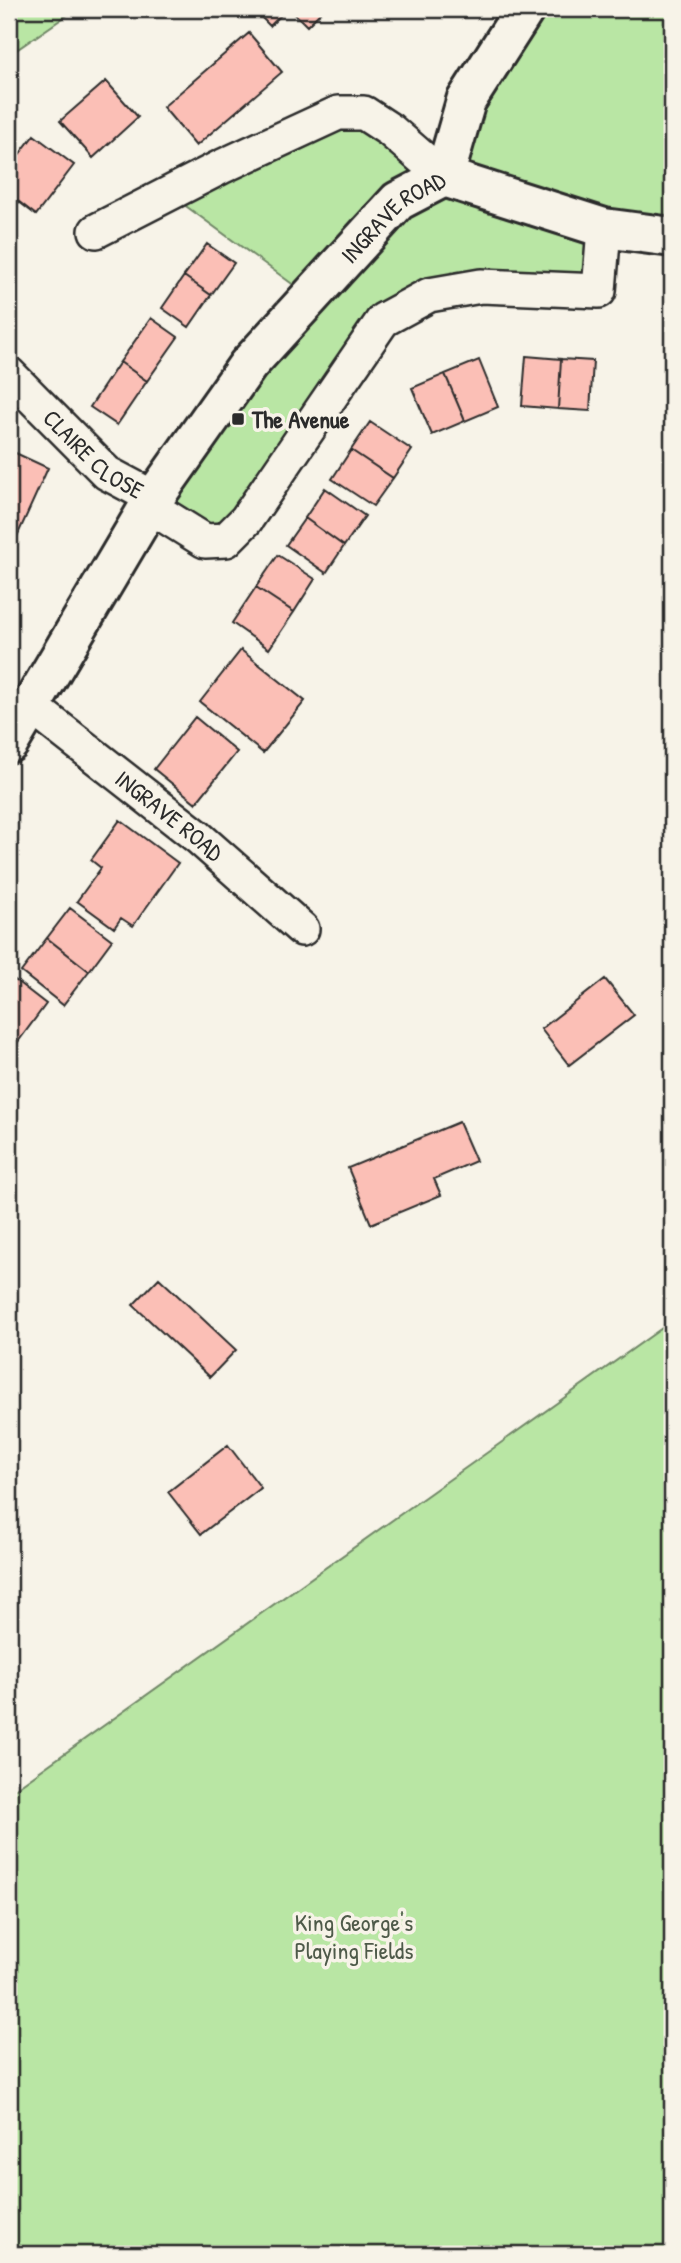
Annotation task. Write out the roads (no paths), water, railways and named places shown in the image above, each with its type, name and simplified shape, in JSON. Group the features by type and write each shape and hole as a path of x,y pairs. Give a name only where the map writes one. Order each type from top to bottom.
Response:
{"main road":[{"path":"525,9 467,101 444,177 604,228 672,237"},
{"name":"INGRAVE ROAD","path":"9,743 152,502 248,365 398,201 444,177"}],"street":[{"name":"INGRAVE ROAD","path":"96,231 191,181 338,113 364,113 390,130 444,177"},
{"path":"152,502 205,541 226,540 246,520 383,320 429,295 481,286 599,291 604,228"},
{"name":"CLAIRE CLOSE","path":"9,374 107,473 152,502"},
{"name":"INGRAVE ROAD","path":"32,707 198,837 302,929"}],"place":[{"name":"The Avenue","path":"238,419"}],"park label":[{"name":"King George's Playing Fields","path":"354,1936"}]}
